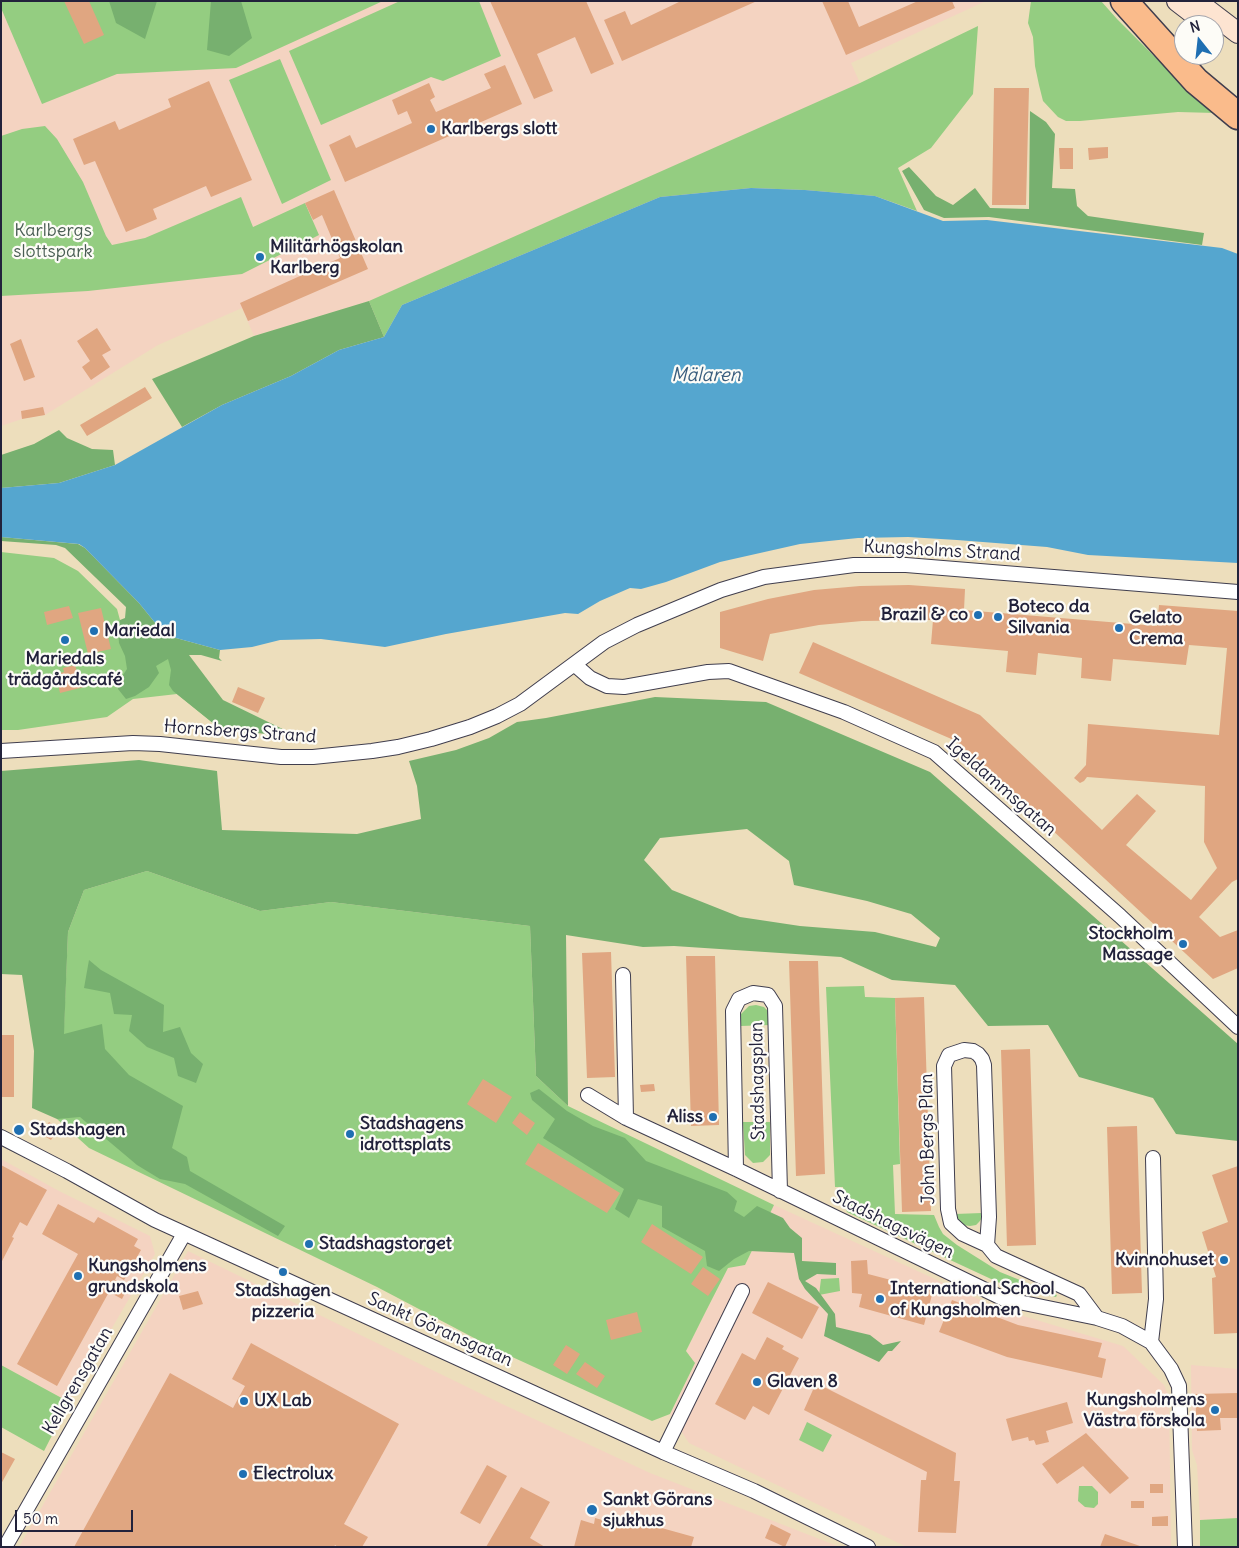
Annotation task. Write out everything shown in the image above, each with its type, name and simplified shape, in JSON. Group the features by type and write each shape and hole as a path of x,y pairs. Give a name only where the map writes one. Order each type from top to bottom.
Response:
{"highway":[{"path":"1124,1 1196,81 1238,116"},
{"path":"1136,1 1174,40"},
{"path":"1202,65 1238,94"}],"main road":[{"path":"1110,1 1135,29 1196,81"},
{"path":"1176,1 1195,15"},
{"path":"1196,1 1238,33"},
{"path":"1224,36 1238,46"}],"street":[{"name":"Kungsholms Strand","path":"574,664 604,642 721,590 764,577 854,565 906,565 1238,592"},
{"name":"Hornsbergs Strand","path":"1,751 132,743 160,744 281,757 313,757 372,751 431,739 470,727 520,704 574,664"},
{"name":"Igeldammsgatan","path":"574,664 590,678 607,686 624,687 708,672 729,671 844,712 934,752 1120,916 1238,1027"},
{"path":"623,975 626,1118"},
{"name":"Stadshagsplan","path":"736,1169 733,1011 739,999 753,993 768,995 775,1006 780,1191"},
{"name":"John Bergs Plan","path":"987,1245 989,1217 984,1065 978,1054 964,1050 949,1055 944,1066 948,1209 951,1223 963,1234 987,1245 996,1256 1079,1294 1097,1318"},
{"name":"Stadshagsvägen","path":"588,1095 626,1118 736,1169 1004,1299 1097,1318 1122,1326 1151,1342"},
{"name":"Sankt Göransgatan","path":"1,1137 67,1171 154,1220 663,1452 754,1491 868,1547"},
{"path":"1153,1158 1156,1299 1151,1342 1171,1369 1179,1386 1185,1547"},
{"name":"Kellgrensgatan","path":"5,1547 184,1234"},
{"path":"663,1452 742,1290"}],"shaded area":[{"name":"Militärhögskolan Karlberg","path":"1,1 986,1 851,63 917,211 875,196 369,301 254,336 242,308 158,345 45,415 22,419 1,426"},
{"name":"Kungsholmens grundskola","path":"1,1159 59,1191 150,1236 155,1254 69,1402 1,1365"},
{"path":"774,1205 1000,1309 1123,1346 1164,1385 1169,1397 1171,1547 907,1547 689,1443 670,1414 695,1363 686,1351 728,1268 745,1265"},
{"path":"188,1251 500,1403 650,1473 840,1547 19,1547"},
{"name":"Kungsholmens Västra förskola","path":"1191,1365 1238,1369 1238,1518 1200,1520 1197,1465 1192,1450"}],"green space":[{"path":"1,1 383,1 236,68 117,74 42,104 1,8"},
{"path":"109,1 157,1 145,39 116,23"},
{"path":"211,1 241,1 252,38 229,56 207,50"},
{"path":"400,1 479,1 501,56 443,81 431,77 321,125 289,51"},
{"path":"1031,1 1101,1 1159,61 1217,109 1215,113 1178,112 1080,121 1066,121 1058,117 1043,101 1039,85 1035,66 1033,37 1028,23"},
{"path":"978,26 973,94 931,148 898,168 917,211 875,196 805,190 751,188 660,197 402,305 384,337 369,301 860,83"},
{"path":"280,59 331,180 282,204 229,80"},
{"path":"1030,111 1046,122 1055,134 1052,188 1075,189 1077,206 1088,216 1204,233 1202,245 989,217 944,218 924,210 902,171 909,167 936,196 953,205 975,188 990,208 1029,209"},
{"name":"Karlbergs slottspark","path":"45,126 57,139 83,182 106,236 112,245 145,238 241,197 253,227 305,203 319,235 242,274 88,291 1,296 1,136 22,129"},
{"path":"369,301 384,337 339,350 291,376 222,405 182,427 152,379 254,336"},
{"path":"59,430 67,438 92,449 113,450 115,465 59,483 1,488 1,455 34,444"},
{"path":"1,537 78,544 85,548 139,603 165,635 220,650 219,658 222,661 201,655 189,655 223,700 297,736 241,732 219,728 173,691 169,685 171,670 168,659 156,666 159,673 149,687 135,696 126,699 118,689 119,681 127,669 125,656 119,643 118,629 120,620 125,618 126,607 65,548 56,545 1,541"},
{"path":"1,552 54,558 78,571 117,609 120,620 171,650 219,728 177,694 133,699 107,717 18,730 1,730"},
{"name":"Stadshagen","path":"655,697 766,702 930,772 1238,1044 1238,1141 1176,1134 1153,1098 1079,1077 1048,1025 988,1026 955,985 892,980 841,957 674,946 643,947 566,935 568,1106 536,1076 530,926 331,902 260,911 147,871 84,890 68,932 64,1034 102,1024 105,1049 129,1075 183,1106 172,1148 187,1157 190,1171 285,1226 278,1236 185,1184 160,1179 137,1165 80,1117 57,1119 32,1108 34,1051 22,975 1,974 1,771 139,760 217,771 222,830 357,834 421,819 417,786 409,761 456,750 489,738 517,722","holes":["747,829 789,861 794,885 867,901 911,914 940,938 936,947 875,932 800,926 740,917 672,890 644,860 660,838"]},
{"name":"Stadshagens idrottsplats","path":"147,871 260,911 331,902 530,926 536,1076 568,1106 774,1205 745,1265 728,1268 686,1351 695,1363 670,1414 652,1421 497,1350 377,1287 89,1148 57,1119 64,1026 68,932 84,890"},
{"path":"89,960 101,970 164,1005 163,1032 180,1027 191,1053 203,1064 196,1083 178,1076 174,1058 147,1047 129,1031 132,1015 114,1014 110,993 84,988"},
{"path":"864,986 865,997 895,998 900,1164 893,1165 895,1214 934,1215 943,1234 957,1245 1000,1272 1057,1295 1056,1297 1004,1285 847,1212 844,1204 843,1187 835,1187 826,987"},
{"path":"756,1005 767,1010 770,1015 770,1025 741,1026 741,1014 749,1006"},
{"path":"539,1089 567,1111 593,1126 625,1138 646,1161 727,1192 737,1201 734,1211 744,1217 757,1206 783,1218 790,1228 802,1238 802,1261 836,1263 836,1275 817,1274 805,1281 816,1288 835,1314 836,1327 870,1335 883,1345 901,1341 892,1351 888,1351 879,1362 824,1336 828,1314 805,1289 799,1279 794,1253 749,1251 734,1259 719,1271 707,1266 705,1251 662,1227 662,1206 638,1199 629,1218 615,1209 624,1189 543,1138 555,1119 532,1100 530,1093"},
{"path":"743,1122 770,1122 770,1155 763,1162 753,1163 745,1155"},
{"path":"982,1213 982,1218 979,1222 976,1225 970,1226 963,1225 956,1219 955,1214"},
{"path":"839,1278 840,1291 819,1295 821,1279"},
{"path":"1,1365 69,1402 44,1451 1,1427"},
{"path":"807,1422 832,1435 823,1452 799,1440"},
{"path":"1079,1486 1092,1486 1098,1492 1098,1504 1094,1508 1085,1507 1078,1501"},
{"path":"1238,1518 1238,1547 1200,1547 1200,1520"}],"water":[{"name":"Mälaren","path":"751,188 875,196 943,221 987,220 1222,248 1238,254 1238,563 1088,555 1047,547 957,540 908,537 858,538 800,544 720,562 666,582 641,589 630,588 600,601 578,614 565,613 385,647 321,639 280,640 252,647 220,650 165,635 139,603 79,544 1,537 1,488 59,483 115,465 222,405 291,376 339,350 384,337 402,305 660,197"}],"building":[{"path":"64,1 89,1 104,35 84,44"},
{"name":"Karlbergs slott","path":"490,1 586,1 614,64 591,74 575,37 537,54 553,91 534,99"},
{"path":"681,1 757,1 622,61 604,20 625,11 631,25"},
{"path":"822,1 848,1 859,27 918,1 952,1 955,8 846,55"},
{"name":"Karlbergs slott","path":"505,65 522,104 345,182 329,145 350,135 356,148 412,123 407,111 398,115 392,100 429,83 435,97 430,100 436,112 491,88 484,74"},
{"path":"209,81 252,180 211,197 206,186 153,209 157,219 126,232 95,161 84,165 73,139 115,121 119,130 171,107 168,99"},
{"path":"994,88 1029,88 1026,205 992,205"},
{"path":"1108,147 1108,158 1089,160 1088,148"},
{"path":"1059,148 1073,148 1073,169 1060,169"},
{"path":"334,190 368,269 248,321 240,303 340,258 322,215 313,220 305,203"},
{"path":"97,328 111,350 102,355 110,367 91,380 82,367 90,361 77,341"},
{"path":"21,339 35,377 24,381 10,344"},
{"path":"145,387 152,398 87,436 80,425"},
{"path":"43,407 45,415 22,419 21,411"},
{"path":"909,585 965,589 964,610 1157,626 1159,605 1238,611 1238,879 1232,882 1199,917 1220,937 1238,930 1238,968 1213,979 956,741 799,673 813,642 980,715 1102,830 1137,794 1156,811 1126,845 1191,900 1217,868 1204,842 1205,786 1087,777 1080,783 1074,778 1086,765 1088,724 1219,735 1227,648 1189,645 1186,665 1113,659 1111,681 1081,678 1082,658 1038,653 1036,675 1006,672 1008,651 931,644 933,620 862,621 819,625 770,634 763,661 720,648 720,612 768,599 814,590 860,586"},
{"path":"69,606 73,618 47,625 44,612"},
{"name":"Mariedal","path":"101,608 111,649 88,654 78,613"},
{"path":"75,665 77,672 80,671 84,687 60,693 56,674 64,672 63,668"},
{"path":"238,687 265,698 258,713 232,702"},
{"path":"611,952 615,1077 587,1078 582,953"},
{"path":"686,956 715,956 719,1125 691,1126"},
{"path":"789,961 818,961 825,1174 796,1176"},
{"path":"924,997 931,1211 902,1212 895,998"},
{"path":"1,1035 14,1035 14,1097 1,1097"},
{"path":"1030,1049 1036,1245 1007,1246 1001,1050"},
{"path":"483,1079 512,1097 496,1123 467,1104"},
{"path":"654,1084 655,1091 641,1092 640,1085"},
{"path":"520,1112 535,1123 527,1135 512,1123"},
{"path":"49,1122 59,1128 51,1140 41,1134"},
{"path":"1137,1126 1142,1293 1112,1294 1107,1127"},
{"path":"538,1143 620,1193 607,1213 525,1164"},
{"path":"1,1165 47,1190 27,1226 20,1222 1,1263"},
{"path":"1238,1166 1238,1333 1214,1334 1212,1278 1216,1277 1202,1232 1228,1222 1212,1175"},
{"path":"58,1204 94,1223 98,1217 138,1239 134,1246 141,1250 124,1280 117,1276 115,1280 128,1287 122,1299 109,1292 57,1386 17,1364 78,1254 42,1234"},
{"path":"652,1224 703,1257 691,1274 641,1242"},
{"path":"867,1260 868,1274 933,1291 924,1325 859,1307 862,1294 852,1293 851,1261"},
{"path":"703,1267 720,1279 708,1296 691,1284"},
{"path":"768,1282 819,1307 802,1339 752,1313"},
{"path":"198,1291 203,1304 183,1310 179,1296"},
{"path":"952,1300 1018,1325 1102,1343 1098,1357 1106,1359 1102,1378 1007,1357 939,1332"},
{"path":"637,1312 642,1332 611,1340 606,1320"},
{"name":"Glaven 8","path":"767,1337 784,1346 782,1349 799,1358 769,1415 753,1406 745,1420 715,1404 742,1353 755,1360"},
{"name":"Electrolux","path":"251,1343 399,1424 344,1524 368,1537 362,1547 338,1547 335,1545 334,1547 74,1547 170,1373 233,1408 245,1386 232,1379"},
{"path":"566,1345 580,1354 567,1374 553,1365"},
{"path":"585,1362 605,1376 597,1388 576,1374"},
{"path":"816,1383 956,1453 954,1481 960,1481 956,1533 918,1532 921,1480 926,1480 927,1472 804,1410"},
{"path":"1238,1393 1238,1418 1220,1418 1221,1430 1197,1431 1195,1394"},
{"path":"1067,1402 1073,1423 1046,1431 1049,1442 1036,1445 1034,1440 1029,1441 1028,1437 1012,1441 1006,1419"},
{"path":"1086,1433 1129,1478 1110,1494 1083,1466 1057,1484 1042,1464"},
{"path":"1,1452 15,1459 1,1484"},
{"path":"487,1465 507,1476 480,1524 460,1513"},
{"path":"1150,1484 1163,1484 1163,1493 1150,1493"},
{"path":"521,1487 550,1502 530,1538 545,1547 486,1547"},
{"path":"1131,1501 1144,1501 1144,1508 1131,1508"},
{"path":"1168,1516 1168,1526 1152,1526 1152,1517"},
{"path":"622,1517 694,1537 691,1547 574,1547 581,1520 594,1524 595,1518 621,1525"},
{"path":"771,1524 791,1534 785,1547 765,1538"},
{"path":"1105,1534 1140,1546 1140,1547 1100,1547"}],"place":[{"name":"Karlbergs slott","path":"431,129"},
{"name":"Militärhögskolan Karlberg","path":"260,257"},
{"name":"Brazil & co","path":"978,615"},
{"name":"Boteco da Silvania","path":"998,617"},
{"name":"Gelato Crema","path":"1119,628"},
{"name":"Mariedal","path":"94,631"},
{"name":"Mariedals trädgårdscafé","path":"65,640"},
{"name":"Stockholm Massage","path":"1183,944"},
{"name":"Aliss","path":"713,1117"},
{"name":"Stadshagen","path":"19,1130"},
{"name":"Stadshagens idrottsplats","path":"350,1134"},
{"name":"Stadshagstorget","path":"309,1244"},
{"name":"Kvinnohuset","path":"1224,1260"},
{"name":"Stadshagen pizzeria","path":"283,1272"},
{"name":"Kungsholmens grundskola","path":"78,1276"},
{"name":"International School of Kungsholmen","path":"880,1299"},
{"name":"Glaven 8","path":"757,1382"},
{"name":"UX Lab","path":"244,1401"},
{"name":"Kungsholmens Västra förskola","path":"1215,1410"},
{"name":"Electrolux","path":"243,1474"},
{"name":"Sankt Görans sjukhus","path":"592,1510"}]}
